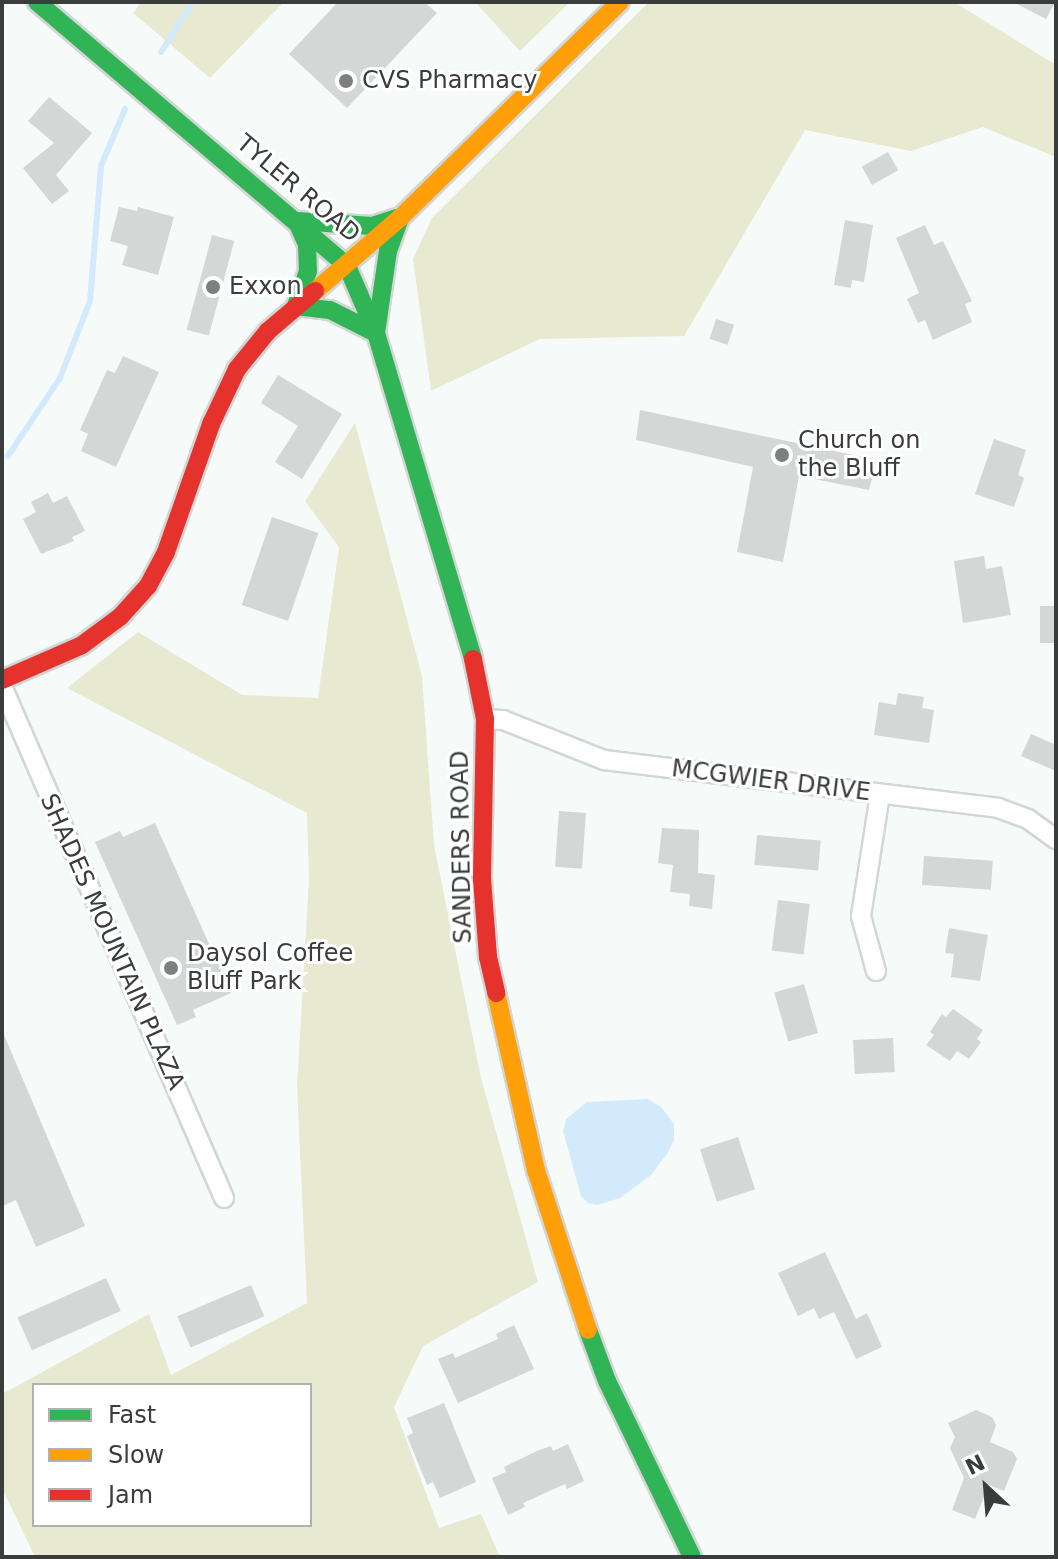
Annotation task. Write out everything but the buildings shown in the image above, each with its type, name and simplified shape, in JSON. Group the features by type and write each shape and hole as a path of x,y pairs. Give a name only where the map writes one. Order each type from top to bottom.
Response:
{"street":[{"name":"TYLER ROAD","path":"37,2 347,266 620,2"},
{"path":"296,306 308,271 307,244 297,221 372,226 401,217"},
{"path":"296,306 330,310 376,333 388,251 401,217"},
{"path":"2,683 82,645 120,617 148,586 166,552 211,424 237,369 268,331 347,266"},
{"name":"SANDERS ROAD","path":"347,266 376,333 478,674 485,719 482,879 488,957 536,1170 583,1318 607,1381 692,1557"},
{"name":"SHADES MOUNTAIN PLAZA","path":"2,683 224,1198"},
{"name":"MCGWIER DRIVE","path":"485,719 503,720 604,760 998,808 1028,819 1056,839"},
{"path":"876,971 861,916 880,794"}],"green space":[{"path":"141,2 284,2 210,78 133,13"},
{"path":"475,2 570,2 520,51"},
{"path":"649,2 954,2 1056,65 1056,157 983,127 911,151 805,130 684,336 540,339 431,391 413,259 432,218"},
{"path":"355,423 422,676 434,845 481,1078 538,1282 423,1346 394,1407 439,1528 481,1514 500,1557 35,1557 2,1488 2,1394 149,1314 171,1375 307,1303 297,1086 309,879 307,813 67,688 138,632 242,695 318,698 339,547 305,501"}],"water":[{"path":"648,1099 661,1107 674,1124 674,1140 667,1154 651,1175 620,1198 597,1205 588,1203 581,1196 563,1131 566,1119 587,1102"}],"waterway":[{"path":"161,52 193,2"},
{"path":"8,456 60,378 90,301 101,166 125,109"}],"traffic: fast":[{"path":"37,2 347,266 376,333 473,659"},
{"path":"297,221 372,226 397,218"},
{"path":"297,222 307,244 308,271 296,306 330,310 376,333 388,251 399,221"},
{"path":"588,1330 607,1381 692,1557"}],"traffic: slow":[{"path":"315,291 401,217 620,2"},
{"path":"496,993 536,1170 588,1330"}],"traffic: jam":[{"path":"2,680 82,645 120,617 148,586 166,552 211,424 237,369 268,331 315,291"},
{"path":"473,659 485,719 482,879 488,957 496,993"}],"place":[{"name":"CVS Pharmacy","path":"346,81"},
{"name":"Exxon","path":"213,287"},
{"name":"Church on the Bluff","path":"782,455"},
{"name":"Daysol Coffee Bluff Park","path":"171,968"}]}
